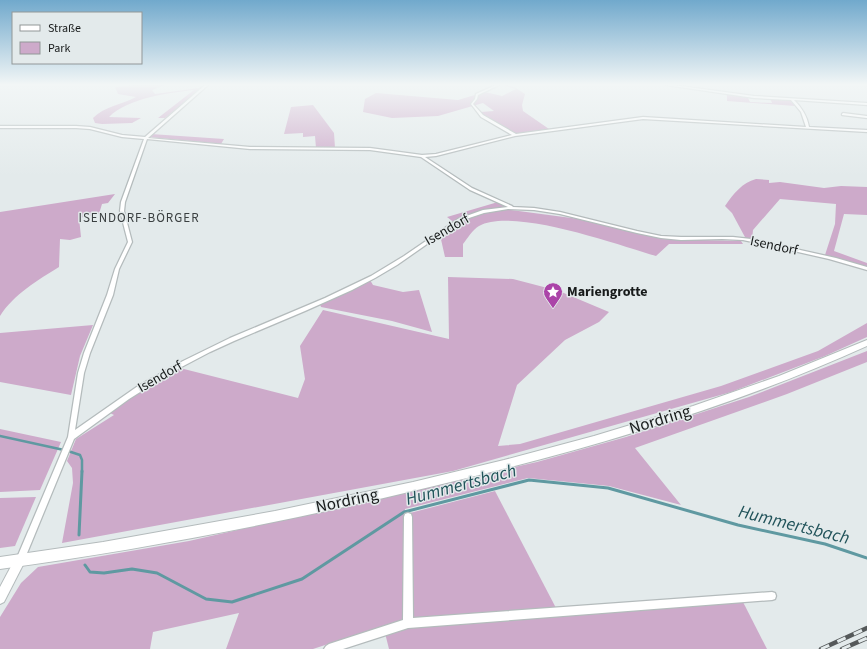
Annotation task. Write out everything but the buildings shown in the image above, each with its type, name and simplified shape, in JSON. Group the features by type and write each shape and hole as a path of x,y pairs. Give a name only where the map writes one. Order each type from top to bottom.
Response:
{"main road":[{"name":"Nordring","path":"0,563 144,541 338,504 476,473 682,414 773,382 867,343"}],"street":[{"path":"0,598 20,561 69,440 83,366 110,295 117,269 130,242 122,211 123,202 146,138 172,115"},
{"path":"481,115 515,135"},
{"path":"805,115 808,128"},
{"path":"843,115 843,120"},
{"path":"0,127 83,127 122,136 250,148 370,149 422,156 436,155 515,135 650,118 867,131"},
{"path":"422,156 471,189 514,208"},
{"name":"Isendorf","path":"69,440 136,390 185,362 374,276 459,220 469,215 482,212 514,208 582,218 662,237 743,239 813,254 867,269"},
{"path":"408,517 408,623"},
{"path":"328,649 408,623 772,596"}],"green space":[{"path":"96,115 111,115 109,117 141,118 132,123 102,124 95,123 93,118"},
{"path":"161,115 168,115 165,118 158,118"},
{"path":"289,115 321,115 334,133 335,148 316,148 315,136 303,137 303,133 284,134"},
{"path":"379,115 440,115 438,116 392,118"},
{"path":"483,115 529,115 549,129 515,134 485,118"},
{"path":"151,134 224,139 221,144 149,137"},
{"path":"756,179 769,180 769,183 780,182 824,188 841,186 867,187 867,215 844,214 834,251 867,263 867,271 862,268 861,265 825,255 835,224 836,204 780,199 753,230 752,240 746,239 732,213 725,206 739,189"},
{"path":"115,194 108,203 102,204 99,214 79,218 81,237 70,240 60,239 59,267 19,294 0,316 0,212"},
{"path":"498,202 511,210 579,219 662,239 741,241 743,244 669,244 656,256 592,237 540,224 516,221 495,221 479,226 472,232 463,244 463,257 445,257 440,235 456,224 447,217"},
{"path":"448,277 513,279 559,291 609,312 599,322 565,340 517,385 498,446 520,444 721,386 818,351 867,323 867,337 825,356 731,392 453,471 62,543 73,483 72,468 67,461 76,439 114,415 110,413 136,392 176,367 298,398 305,379 300,346 323,310 449,339"},
{"path":"370,280 373,285 403,292 419,290 432,332 392,321 321,307 320,304"},
{"path":"93,325 80,356 71,395 0,382 0,333"},
{"path":"867,351 867,362 787,394 635,448 681,505 609,486 528,478 405,509 404,619 313,649 226,649 239,613 153,632 150,649 0,649 0,617 21,583 38,567 189,541 537,462 626,437 749,397"},
{"path":"0,429 61,442 40,490 0,492"},
{"path":"495,491 556,608 411,620 410,513"},
{"path":"36,497 15,546 0,548 0,498"},
{"path":"743,602 767,649 389,649 385,633 411,626"}],"waterway":[{"name":"Hummertsbach","path":"0,436 64,450"},
{"name":"Hummertsbach","path":"68,451 80,455 82,460 82,471"},
{"name":"Hummertsbach","path":"79,535 82,471"},
{"name":"Hummertsbach","path":"85,565 90,572 104,573 132,569 157,573 206,599 232,602 302,579 404,512 529,480 608,488 738,525 825,544 867,558"}],"railway":[{"path":"821,649 867,628"},
{"path":"842,649 867,638"}],"place":[{"name":"Mariengrotte","path":"553,309"}],"district":[{"name":"ISENDORF-BÖRGER","path":"139,218"}]}
